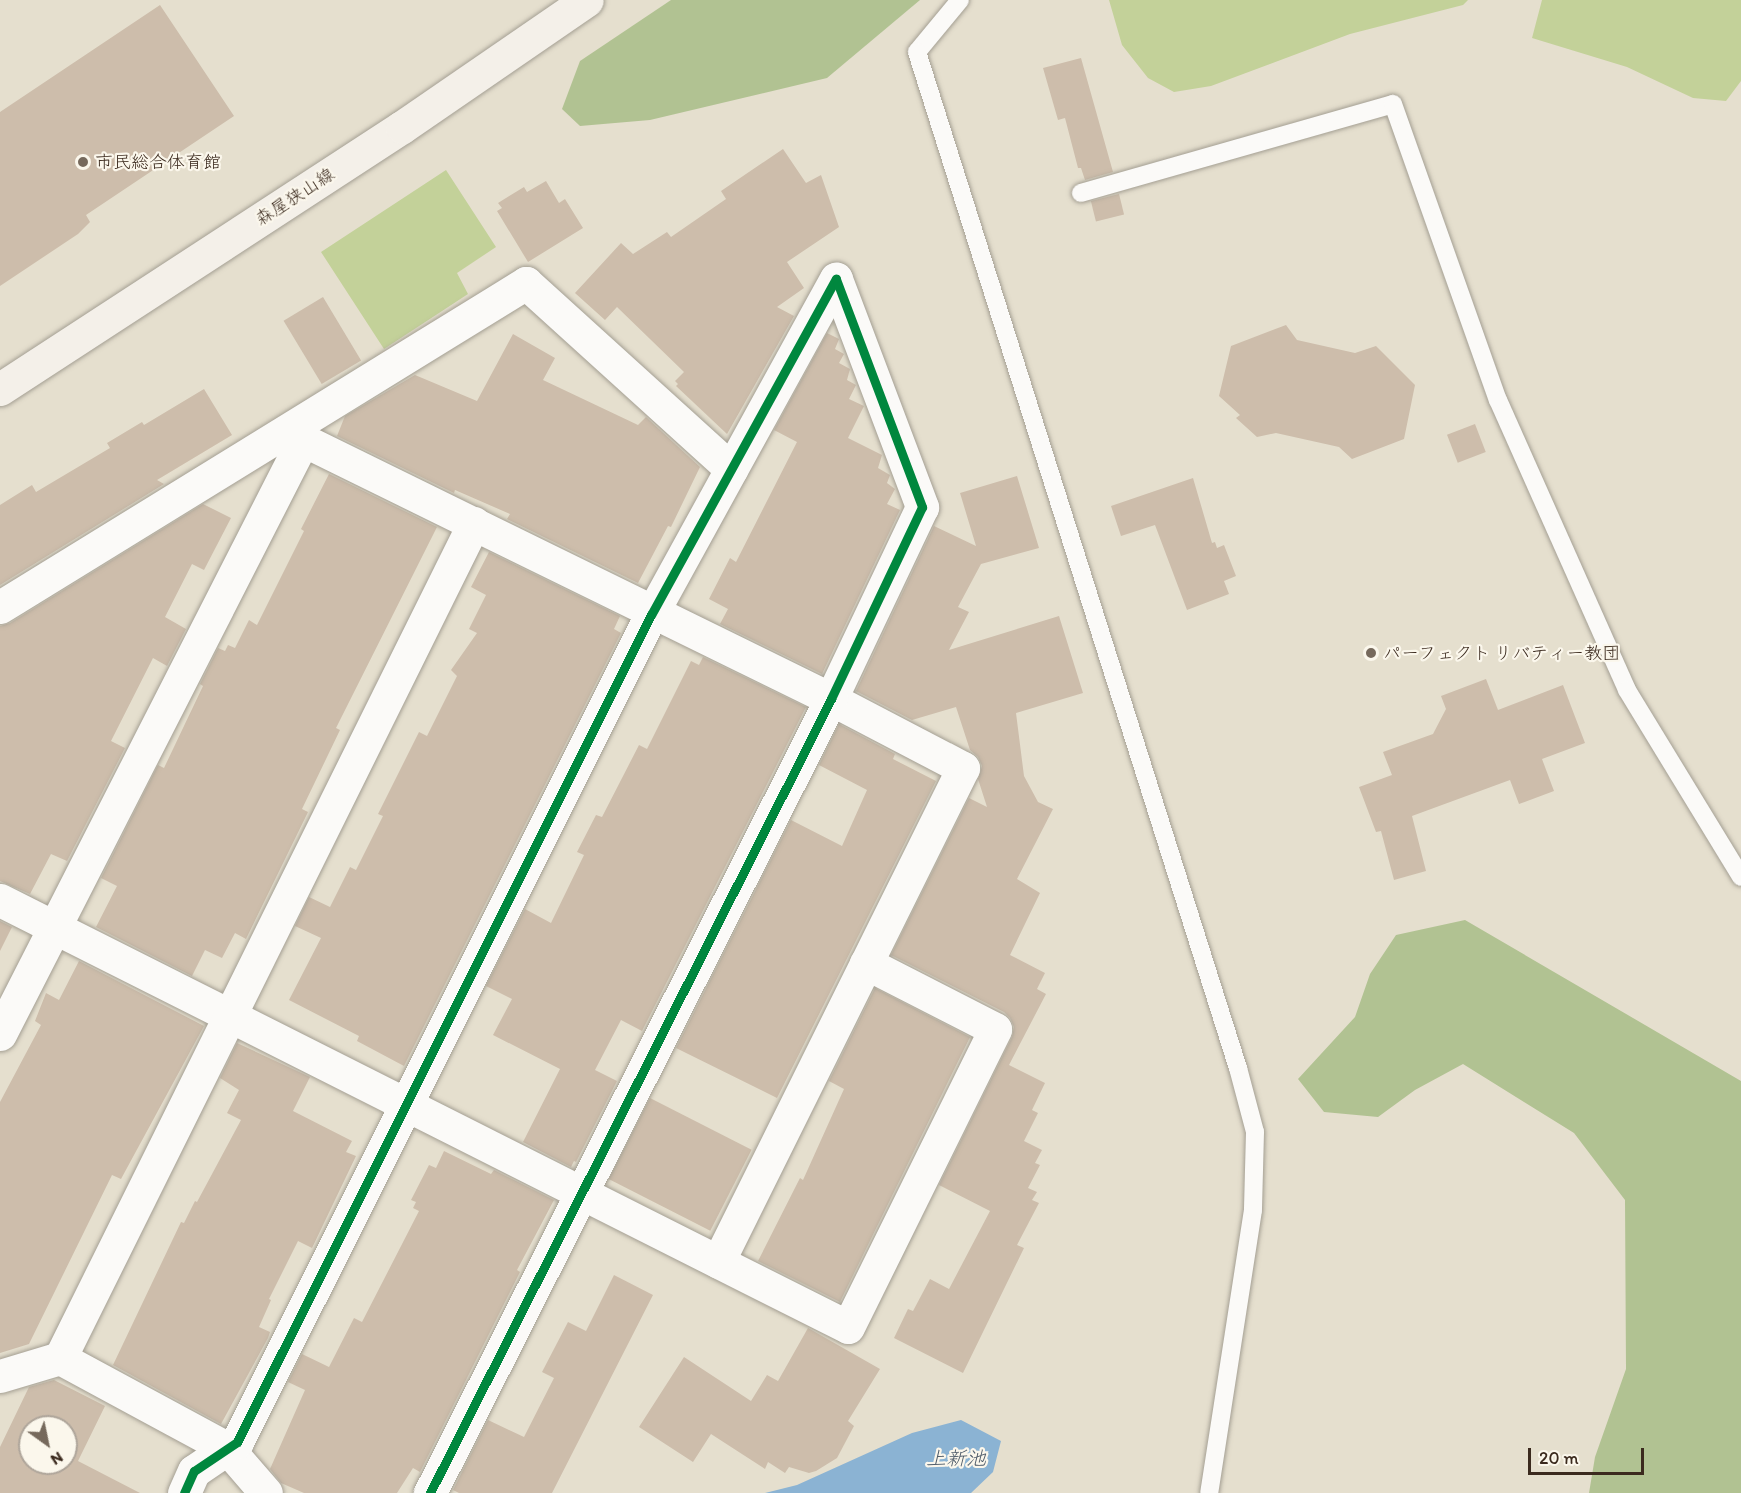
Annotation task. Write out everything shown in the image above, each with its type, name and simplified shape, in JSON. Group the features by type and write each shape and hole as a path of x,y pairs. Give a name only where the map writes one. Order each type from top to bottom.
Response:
{"main road":[{"name":"森屋狭山線","path":"0,388 402,127 587,0"}],"street":[{"path":"184,1493 194,1471 237,1442 653,611 836,279 922,507 831,699 430,1493"},
{"path":"0,607 299,433 526,283 731,469"},
{"path":"299,433 474,523 831,699 963,768 718,1262"},
{"path":"0,1034 299,433"},
{"path":"60,1358 474,523"},
{"path":"0,900 848,1327 995,1029 866,963"},
{"path":"0,1376 60,1358 228,1449 266,1493"}],"lane":[{"path":"960,0 917,52 1238,1068 1255,1132 1253,1210 1209,1493"},
{"path":"1081,193 1393,104 1498,400 1627,690 1741,877"}],"green space":[{"path":"671,0 920,0 827,78 650,120 580,126 562,109 580,61"},
{"path":"1109,0 1468,0 1463,5 1350,34 1211,86 1174,92 1148,78 1122,45"},
{"path":"1542,0 1741,0 1741,81 1726,101 1693,98 1627,67 1532,38"},
{"path":"446,170 496,247 457,273 468,294 384,349 321,252"},
{"path":"1465,920 1741,1081 1741,1493 1589,1493 1595,1457 1626,1369 1625,1200 1574,1133 1463,1064 1415,1090 1378,1117 1324,1112 1298,1079 1355,1017 1370,974 1396,935"}],"water":[{"name":"上新池","path":"961,1420 1001,1441 993,1472 971,1493 765,1493 797,1485 912,1433"}],"building":[{"name":"市民総合体育館","path":"160,5 234,116 86,215 90,222 78,234 0,286 0,112"},
{"path":"1081,58 1113,172 1085,180 1081,168 1078,168 1065,118 1058,120 1043,68"},
{"path":"783,149 806,183 821,175 839,227 787,262 804,288 777,307 794,316 727,434 676,386 678,384 675,381 684,372 617,307 605,320 575,293 621,243 633,254 667,232 671,237 726,199 721,191"},
{"path":"546,181 559,203 565,199 583,228 528,262 497,211 502,208 498,203 524,187 527,192"},
{"path":"1119,194 1124,214 1096,221 1091,201"},
{"path":"323,297 361,360 322,384 284,321"},
{"path":"1286,325 1297,340 1355,353 1376,346 1415,385 1404,439 1352,459 1339,447 1276,433 1257,437 1236,418 1240,415 1219,396 1231,346"},
{"path":"827,333 839,339 835,349 844,354 839,363 850,369 847,380 856,385 849,399 864,406 848,438 882,455 878,468 890,475 887,483 895,489 887,504 900,510 822,674 720,624 728,609 709,599 730,558 736,562 797,442 774,430"},
{"path":"513,334 555,358 543,380 638,425 646,417 700,467 671,527 668,526 638,583 507,519 510,514 455,490 454,493 337,436 345,416 415,375 477,401"},
{"path":"204,389 232,435 157,480 164,484 0,585 0,505 32,485 36,492 110,448 107,443 142,422 144,425"},
{"path":"1475,424 1486,452 1458,463 1447,435"},
{"path":"329,474 437,527 336,728 340,730 302,809 308,812 246,939 235,933 222,958 205,950 192,976 96,927 117,886 101,878 158,765 164,768 203,686 200,684 218,648 225,651 228,645 235,648 249,620 257,625 304,531 301,529"},
{"path":"1017,476 1039,548 981,564 958,607 969,612 949,650 1059,616 1083,693 1016,713 1024,776 1038,802 1053,809 1017,879 1040,893 1010,955 1045,973 1037,989 1046,994 1009,1065 1045,1083 1032,1110 1038,1113 1024,1141 1042,1150 1035,1163 1040,1165 1028,1188 1037,1192 1032,1200 1039,1203 1017,1245 1024,1248 963,1373 894,1338 908,1309 913,1311 930,1279 949,1289 990,1211 939,1185 1012,1037 1014,1027 1004,1012 891,955 969,798 987,807 978,779 982,766 978,757 970,750 956,707 912,720 856,691 934,526 976,546 960,493"},
{"path":"1193,478 1212,543 1215,542 1217,548 1224,545 1236,576 1224,581 1229,594 1187,610 1155,525 1121,536 1111,506"},
{"path":"203,504 231,518 204,570 192,564 165,617 186,629 167,666 153,658 111,741 125,748 67,861 51,854 30,894 0,881 0,626 10,623"},
{"path":"489,552 620,616 614,629 621,633 404,1066 357,1041 359,1036 289,1000 321,938 295,926 309,897 330,907 350,867 356,870 383,816 378,814 419,732 427,736 457,676 451,670 477,633 469,629 486,595 471,587"},
{"path":"703,657 806,707 642,1031 621,1020 595,1070 617,1081 576,1162 574,1161 571,1167 523,1142 560,1069 493,1035 512,999 486,986 525,909 551,923 584,855 577,852 596,815 602,817 639,745 647,749 691,661 699,665"},
{"path":"1486,679 1498,710 1563,685 1585,743 1542,759 1554,791 1519,804 1510,780 1412,816 1426,871 1394,880 1381,831 1376,832 1359,787 1392,775 1383,752 1433,734 1446,709 1441,696"},
{"path":"839,724 895,754 893,759 936,781 777,1098 676,1048 791,820 842,846 867,790 819,765"},
{"path":"0,921 12,927 0,951"},
{"path":"79,961 204,1026 121,1179 112,1175 29,1344 0,1353 0,1102 41,1025 35,1021 46,993 59,1000"},
{"path":"875,988 970,1037 840,1302 758,1261 800,1178 803,1180 844,1089 829,1081"},
{"path":"237,1043 310,1077 293,1111 352,1141 346,1152 356,1156 312,1248 298,1241 269,1299 271,1300 259,1327 270,1332 268,1338 221,1424 113,1365 181,1222 184,1223 195,1201 197,1202 241,1120 227,1113 239,1090 220,1078"},
{"path":"650,1098 752,1150 710,1231 609,1179"},
{"path":"444,1151 491,1174 494,1170 554,1200 517,1270 520,1272 420,1472 413,1468 397,1493 304,1493 281,1483 270,1469 305,1390 288,1382 302,1354 329,1367 354,1318 362,1322 419,1211 413,1208 416,1202 411,1200 429,1165 436,1168"},
{"path":"614,1275 653,1295 552,1493 459,1493 453,1490 488,1420 524,1437 554,1378 542,1372 568,1322 586,1331"},
{"path":"808,1328 880,1369 848,1421 854,1426 837,1458 816,1471 809,1473 789,1467 785,1473 768,1462 765,1469 711,1434 693,1462 639,1427 684,1357 751,1401 767,1375 778,1381"},
{"path":"54,1380 105,1406 78,1461 140,1493 0,1493 0,1447 29,1387"}],"cycle path":[{"path":"184,1493 194,1471 237,1442 651,615 836,279 922,507 831,699 430,1493"}],"place":[{"name":"市民総合体育館","path":"83,162"},
{"name":"パーフェクト リバティー教団","path":"1371,653"}]}
